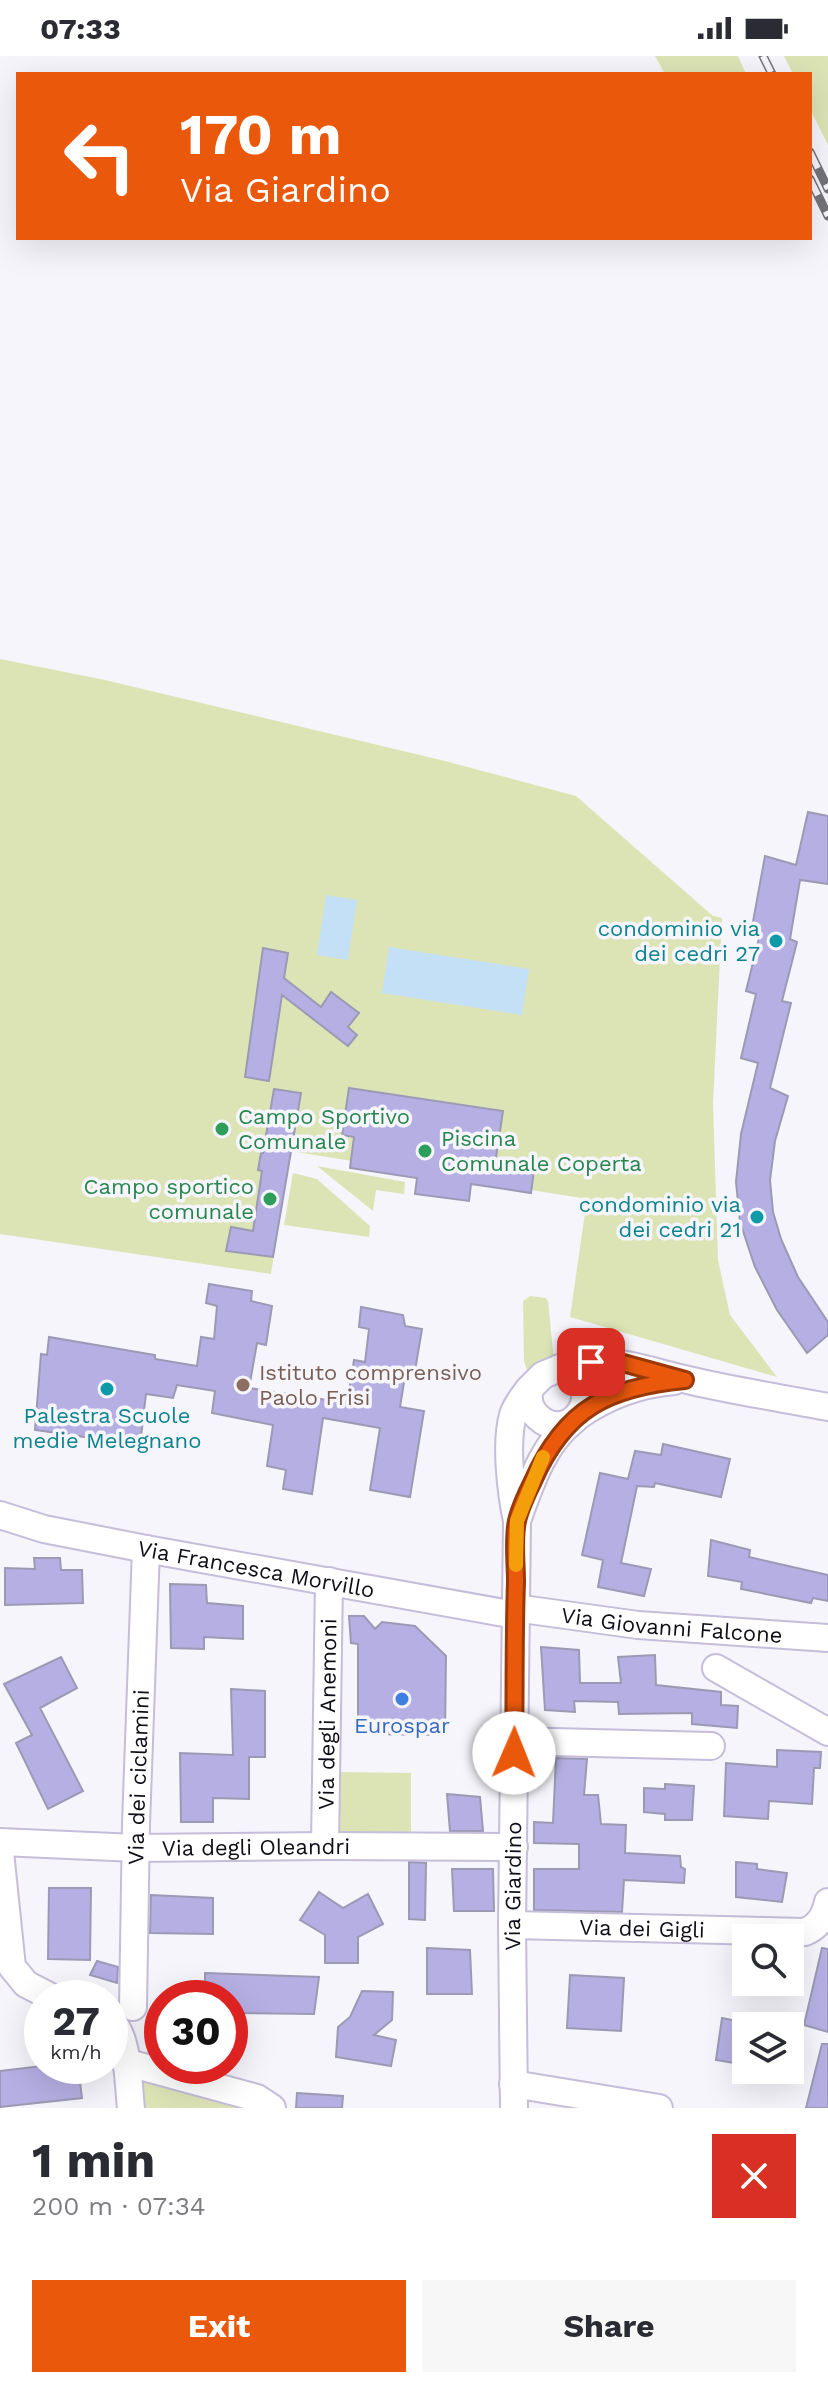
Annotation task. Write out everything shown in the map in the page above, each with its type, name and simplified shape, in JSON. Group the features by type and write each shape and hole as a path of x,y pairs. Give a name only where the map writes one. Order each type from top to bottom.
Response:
{"street":[{"name":"Via Giardino","path":"513,2096 517,1521 510,1474 511,1424 515,1409 543,1375 560,1368 613,1361 685,1380 828,1407"},
{"path":"529,1389 530,1407 542,1421 559,1425 576,1418 583,1408 585,1390 576,1375 560,1368"},
{"name":"Via Giardino","path":"517,1521 546,1452 564,1427 596,1404 621,1392 648,1384 685,1380"},
{"name":"Via Francesca Morvillo","path":"0,1515 36,1527 146,1549 515,1612"},
{"name":"Via dei ciclamini","path":"133,2007 146,1549"},
{"name":"Via degli Anemoni","path":"325,1846 329,1581"},
{"name":"Via Giovanni Falcone","path":"515,1612 638,1625 828,1638"},
{"path":"716,1668 828,1732"},
{"path":"514,1741 711,1746"},
{"name":"Via degli Oleandri","path":"0,1842 136,1848 514,1847"},
{"path":"0,1852 12,1967 24,1982"},
{"name":"Via dei Gigli","path":"512,1925 800,1932 822,1914"},
{"path":"128,2044 257,2098 272,2108"},
{"path":"127,2084 131,2108"},
{"path":"513,2096 659,2108"}],"green space":[{"path":"655,56 738,56 745,72 664,72"},
{"path":"784,56 828,56 828,145 812,113 812,72 792,72"},
{"path":"0,659 105,680 445,761 576,796 713,916 722,918 713,1103 718,1260 730,1315 777,1377 570,1317 587,1199 290,1151 271,1274 0,1234"},
{"path":"317,1166 405,1182 404,1194 376,1190 373,1211"},
{"path":"293,1173 317,1179 370,1226 369,1237 284,1225"},
{"path":"530,1296 548,1301 554,1361 529,1376 524,1361 523,1301"},
{"path":"339,1772 411,1773 411,1840 337,1839"},
{"path":"141,2075 144,2076 144,2084 171,2084 251,2108 144,2108"}],"water":[{"path":"326,895 357,900 348,960 317,955"},
{"path":"389,947 529,969 522,1015 382,993"}],"building":[{"path":"808,812 828,816 828,884 800,880 790,939 797,942 782,1001 791,1003 770,1088 788,1096 775,1141 770,1180 773,1212 798,1277 828,1322 828,1335 807,1353 777,1310 755,1267 740,1222 736,1182 741,1134 758,1063 741,1058 756,994 746,991 761,930 752,927 765,856 796,865"},
{"path":"263,948 288,953 284,978 321,1007 331,992 359,1013 348,1027 357,1035 348,1046 282,995 269,1081 245,1077"},
{"name":"Piscina Comunale Coperta","path":"349,1088 503,1111 495,1164 534,1170 531,1193 471,1184 469,1201 415,1194 417,1178 350,1168 354,1137 342,1135"},
{"name":"Campo sportico comunale","path":"274,1089 301,1093 273,1257 226,1251 231,1227 253,1231 262,1171 258,1170"},
{"path":"209,1284 252,1291 251,1301 272,1306 266,1345 257,1343 249,1388 347,1403 354,1360 365,1362 369,1329 359,1327 361,1307 403,1315 405,1326 422,1329 415,1371 406,1370 400,1407 424,1411 410,1497 370,1490 380,1428 323,1418 312,1494 283,1489 286,1470 267,1466 273,1425 212,1413 215,1391 177,1385 173,1398 146,1394 140,1445 35,1430 41,1354 47,1355 49,1337 155,1355 155,1359 197,1366 201,1337 214,1339 217,1306 206,1303"},
{"path":"663,1444 730,1459 721,1497 655,1483 654,1487 637,1486 621,1563 651,1569 644,1596 598,1587 603,1560 582,1555 600,1473 628,1479 635,1451 661,1455"},
{"path":"711,1540 750,1550 749,1557 828,1575 828,1601 813,1598 811,1603 741,1589 742,1582 708,1576"},
{"path":"34,1558 60,1558 61,1570 82,1570 83,1603 5,1605 5,1568 35,1569"},
{"path":"170,1584 206,1585 207,1603 243,1606 243,1639 204,1637 204,1649 171,1648"},
{"name":"Eurospar","path":"349,1616 364,1616 375,1629 382,1622 415,1626 446,1656 445,1735 358,1734 358,1644 351,1643"},
{"path":"541,1647 579,1650 580,1683 621,1683 618,1657 655,1655 656,1685 721,1692 721,1705 738,1706 737,1728 692,1724 692,1713 619,1714 618,1702 574,1701 575,1712 545,1710"},
{"path":"61,1657 77,1688 40,1708 83,1791 48,1809 16,1743 32,1735 4,1684"},
{"path":"231,1689 265,1691 265,1757 249,1757 249,1799 213,1798 213,1822 181,1822 180,1753 233,1755"},
{"path":"777,1750 821,1752 820,1768 814,1768 812,1804 769,1801 768,1819 724,1816 726,1763 777,1767"},
{"path":"556,1758 587,1759 584,1795 598,1795 601,1824 626,1825 625,1853 680,1856 681,1867 685,1869 684,1883 624,1880 622,1912 534,1910 534,1869 579,1869 579,1844 534,1843 534,1822 553,1823"},
{"path":"665,1784 694,1786 692,1820 665,1820 665,1814 644,1812 644,1788 665,1789"},
{"path":"447,1794 480,1797 483,1831 450,1831"},
{"path":"409,1862 426,1863 425,1920 409,1919"},
{"path":"736,1862 757,1864 757,1869 787,1873 782,1902 736,1897"},
{"path":"452,1869 493,1869 494,1911 454,1911"},
{"path":"49,1888 91,1888 90,1960 48,1959"},
{"path":"319,1892 343,1908 368,1894 383,1924 358,1937 358,1963 325,1963 325,1935 300,1920"},
{"path":"151,1895 213,1898 213,1934 150,1933"},
{"path":"427,1948 470,1950 472,1994 427,1994"},
{"path":"822,1948 828,1949 828,2032 804,2025"},
{"path":"97,1961 118,1967 117,1980 90,1975"},
{"path":"205,1973 319,1977 314,2014 248,2013 248,1980 205,1980"},
{"path":"570,1975 624,1978 621,2031 567,2028"},
{"path":"362,1991 393,1992 392,2020 374,2035 396,2040 391,2066 336,2057 338,2027 350,2017"},
{"path":"722,2018 732,2020 732,2063 716,2060"},
{"path":"822,2044 828,2044 828,2108 806,2108"},
{"path":"24,2068 24,2084 80,2084 82,2098 0,2107 0,2071"},
{"path":"297,2093 343,2096 342,2108 296,2108"}],"railway":[{"path":"763,56 771,72"},
{"path":"812,156 828,189"},
{"path":"812,183 828,216"}],"slow traffic":[{"path":"516,1565 517,1521 543,1457"}],"place":[{"name":"condominio via dei cedri 27","path":"776,941"},
{"name":"Campo Sportivo Comunale","path":"222,1129"},
{"name":"Piscina Comunale Coperta","path":"425,1151"},
{"name":"Campo sportico comunale","path":"270,1199"},
{"name":"condominio via dei cedri 21","path":"757,1217"},
{"name":"Istituto comprensivo Paolo Frisi","path":"243,1385"},
{"name":"Palestra Scuole medie Melegnano","path":"107,1389"},
{"name":"Eurospar","path":"402,1699"}],"route":[{"path":"514,1753 517,1521 540,1464 564,1427 596,1404 639,1386 685,1380 623,1363 591,1362"}]}
